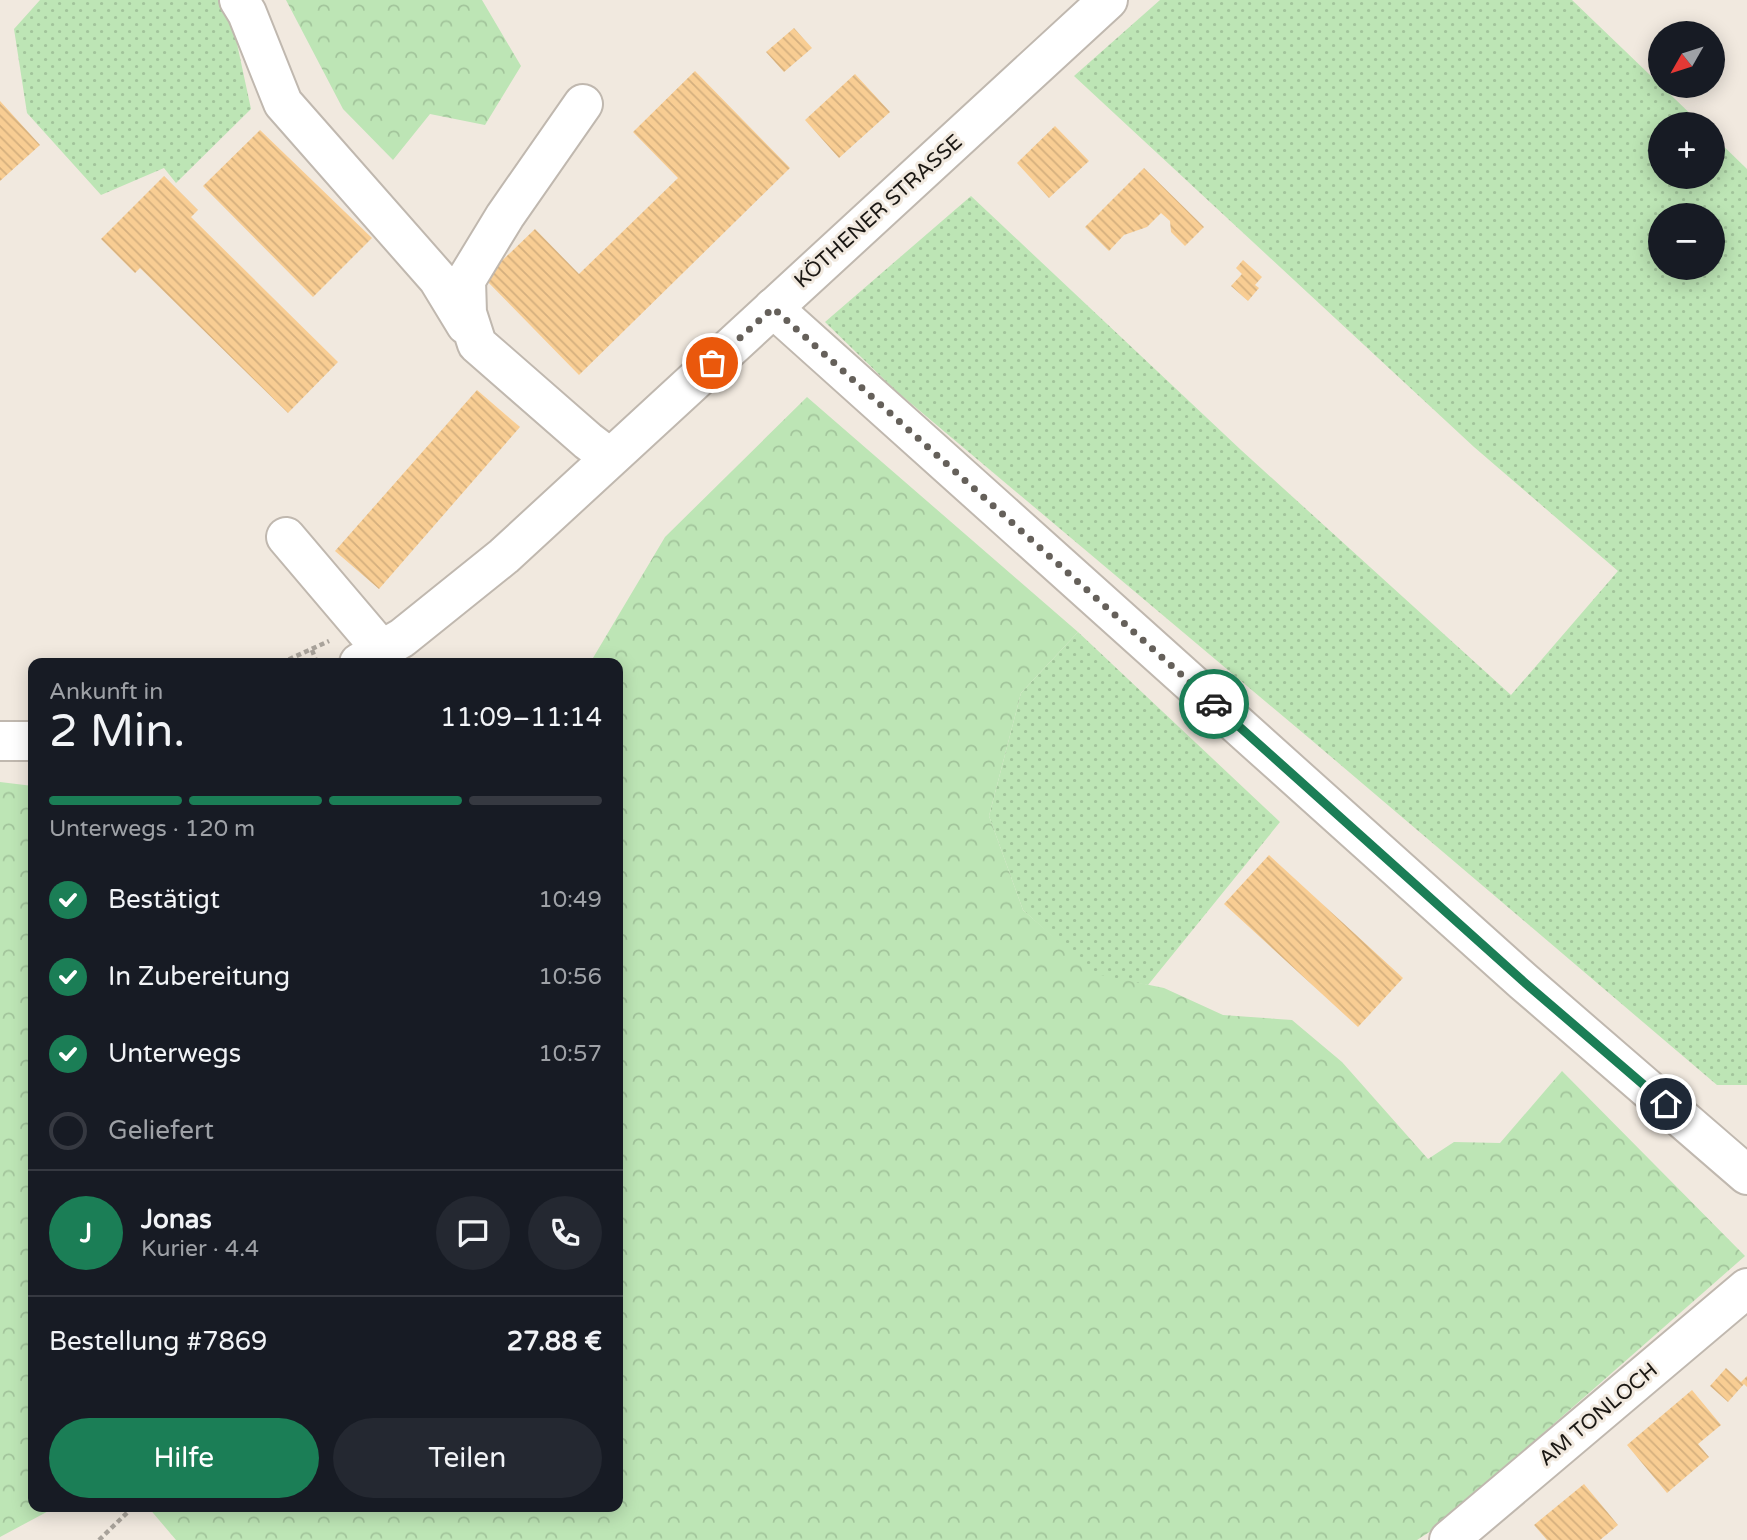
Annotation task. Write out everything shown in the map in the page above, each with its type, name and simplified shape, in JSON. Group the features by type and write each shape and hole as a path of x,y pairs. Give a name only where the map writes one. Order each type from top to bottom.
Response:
{"street":[{"path":"239,0 247,13 283,103 438,279 477,344 610,457"},
{"name":"KÖTHENER STRASSE","path":"371,656 402,638 504,556 1108,0"},
{"path":"477,344 467,313 466,280 505,216 583,103"},
{"path":"773,308 1504,964 1747,1174"},
{"path":"286,537 371,656"},
{"path":"0,741 28,741"},
{"name":"AM TONLOCH","path":"1449,1540 1747,1288"}],"path":[{"path":"312,650 315,658"},
{"path":"99,1540 128,1512"}],"green space":[{"path":"40,0 218,0 233,25 251,109 176,183 164,168 101,195 27,113 14,29"},
{"path":"286,0 482,0 521,66 485,125 430,114 393,160 343,109"},
{"path":"1160,0 1572,0 1648,73 1648,98 1674,98 1689,112 1648,112 1648,189 1725,189 1725,148 1747,169 1747,1085 1717,1085 895,390 825,322 971,196 1241,450 1511,695 1618,571 1474,447 1074,76"},
{"path":"807,397 1078,632 1021,693 989,816 1023,910 1096,974 1164,988 1223,1015 1292,1020 1342,1062 1428,1159 1454,1142 1500,1143 1562,1071 1745,1256 1434,1529 1417,1540 176,1540 152,1512 623,1512 623,658 593,658 665,537"},
{"path":"1078,632 1280,822 1148,985 1095,975 1023,910 989,816 1021,693"},
{"path":"0,782 28,785 28,1512 47,1512 0,1537"}],"building":[{"path":"794,28 812,48 784,72 766,52"},
{"path":"695,71 790,168 579,375 484,278 535,229 579,274 678,178 633,132"},
{"path":"855,74 890,112 839,158 805,120"},
{"path":"0,101 40,145 0,181"},
{"path":"1055,126 1089,161 1049,198 1017,163"},
{"path":"260,130 372,238 313,297 203,186"},
{"path":"1144,168 1204,227 1185,246 1171,232 1170,221 1161,213 1147,227 1124,235 1109,251 1085,227"},
{"path":"164,176 198,210 191,217 338,362 288,413 140,268 135,273 101,239"},
{"path":"1243,260 1262,277 1255,285 1259,288 1248,301 1231,286 1242,274 1236,268"},
{"path":"477,390 520,427 379,589 335,551"},
{"path":"1269,855 1403,978 1358,1027 1224,904"},
{"path":"1726,1368 1741,1382 1747,1376 1747,1387 1744,1384 1728,1402 1710,1386"},
{"path":"1692,1390 1721,1425 1698,1444 1709,1457 1667,1493 1627,1445"},
{"path":"1584,1484 1618,1525 1600,1540 1547,1540 1534,1525"}],"way so far":[{"path":"712,363 773,308 1214,704"}],"route":[{"path":"1214,704 1524,982 1666,1104"}]}
